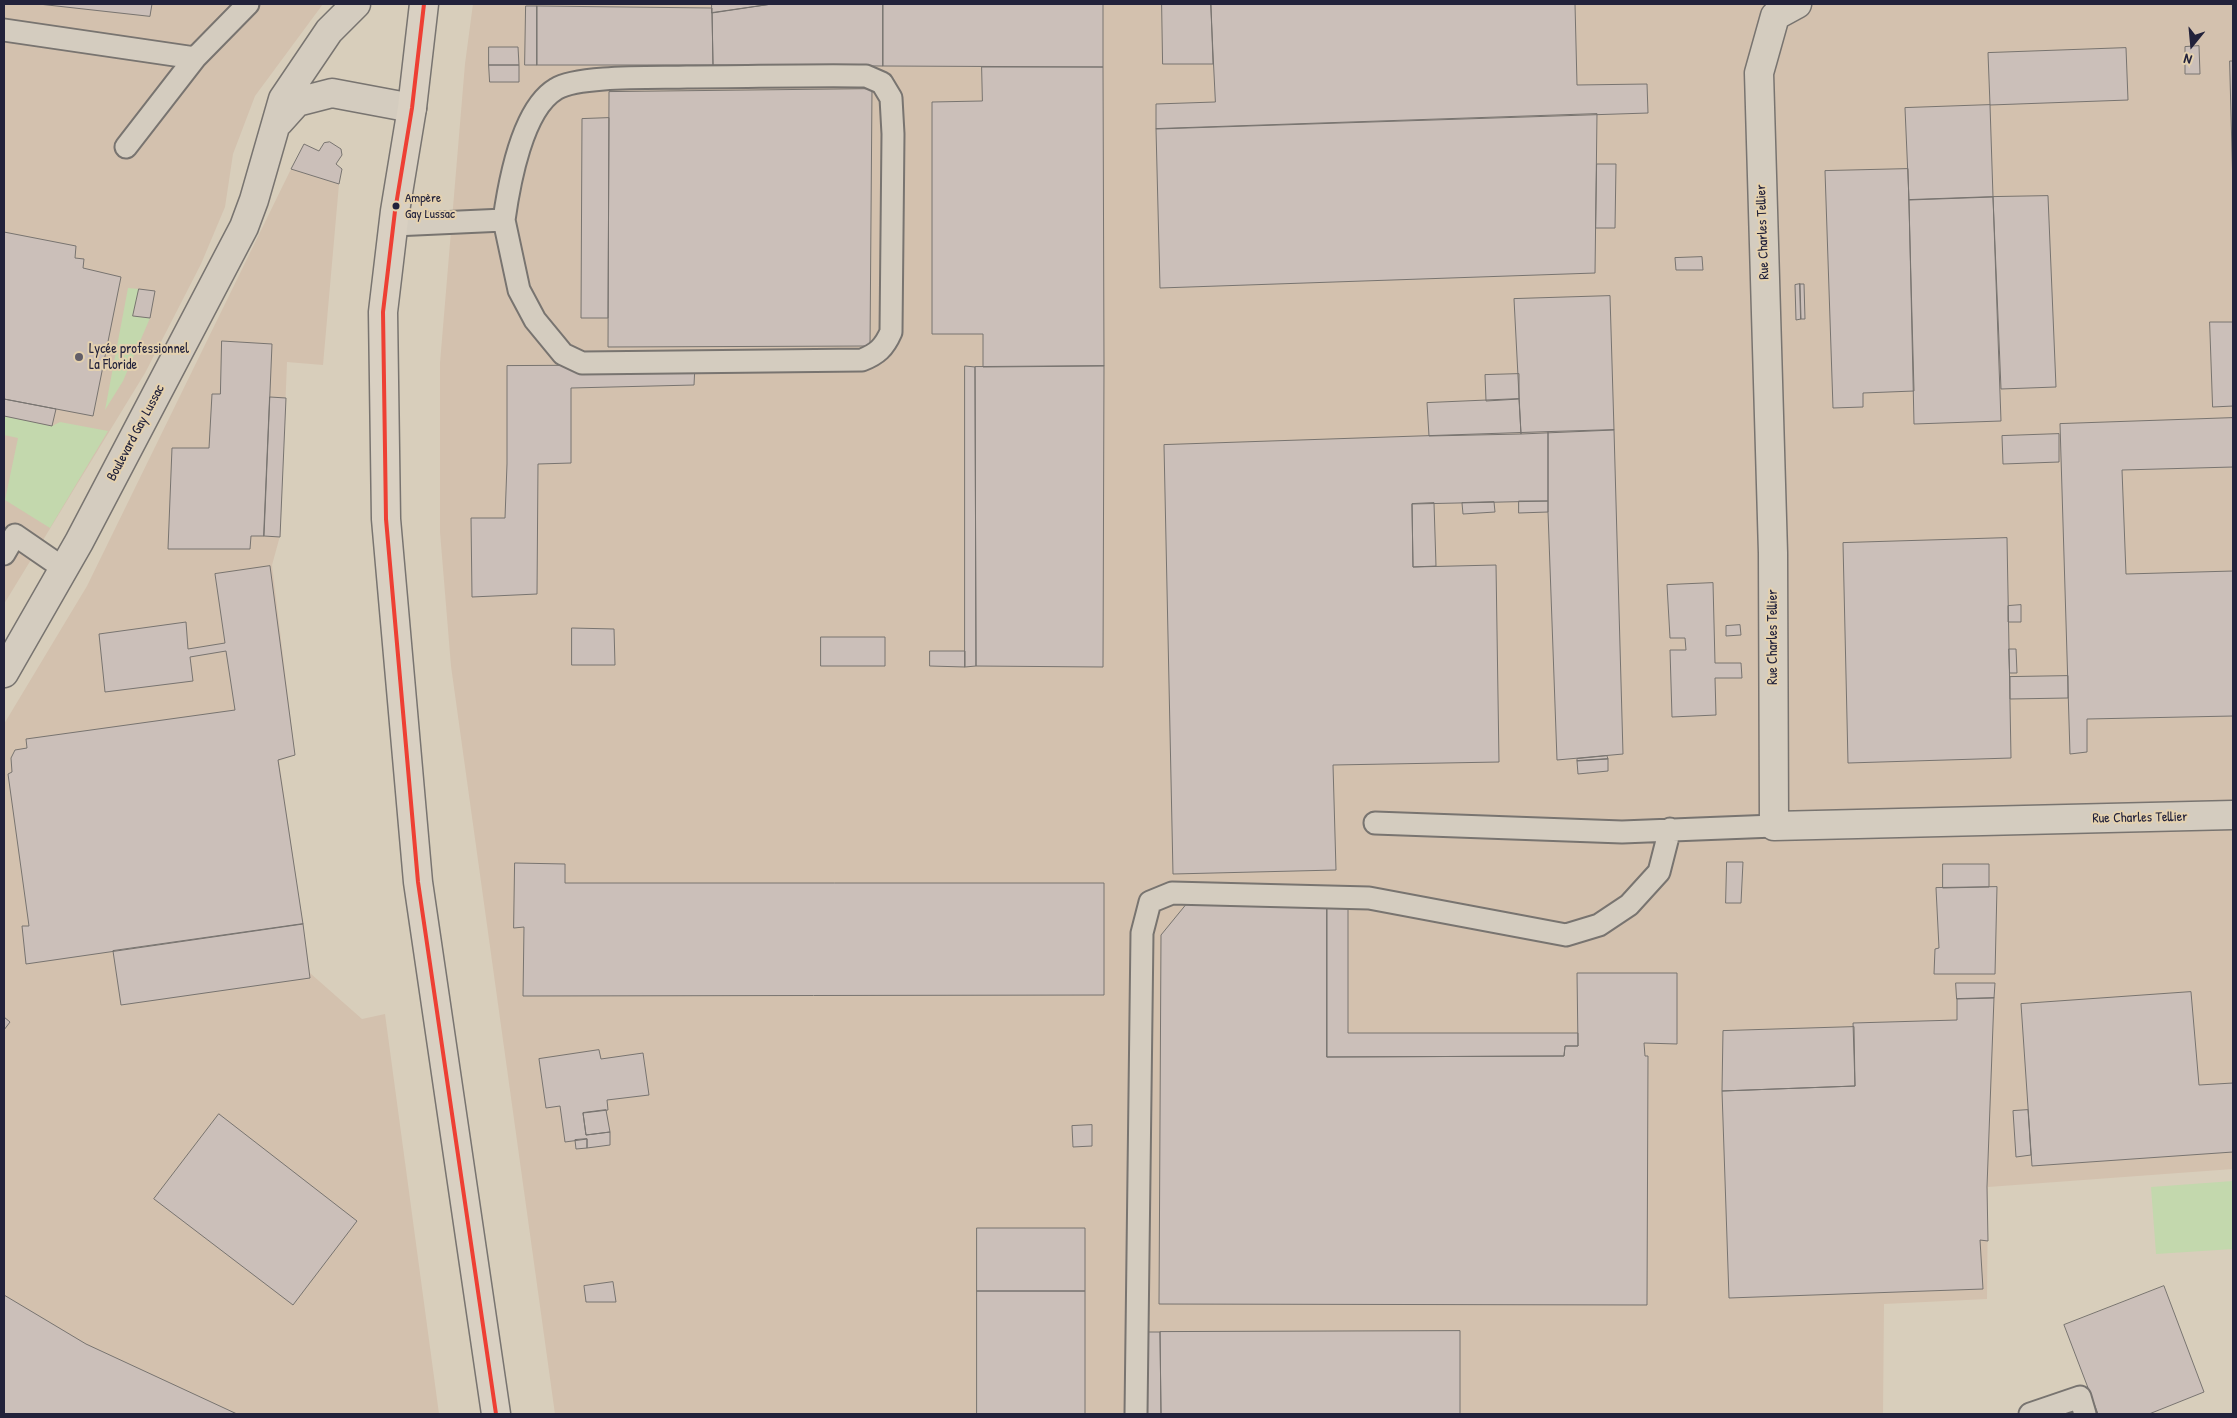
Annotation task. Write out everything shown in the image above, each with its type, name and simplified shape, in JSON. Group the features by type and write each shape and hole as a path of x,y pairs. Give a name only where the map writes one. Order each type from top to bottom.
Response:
{"main road":[{"path":"424,4 412,108 383,312 386,519 418,882 496,1414"}],"street":[{"name":"Boulevard Gay Lussac","path":"4,673 63,568 244,227 254,200 283,98 329,31 356,4"},
{"name":"Rue Charles Tellier","path":"1797,4 1775,16 1759,73 1773,553 1774,826 2233,815"},
{"name":"Boulevard Gay Lussac","path":"273,129 297,102 332,94 412,108"}],"lane":[{"path":"126,147 194,58 248,4"},
{"path":"4,30 194,58"},
{"path":"866,76 882,84 891,98 893,134 891,332 882,348 874,355 862,360 601,363 582,363 572,360 563,354 535,320 519,290 504,220 512,171 530,120 545,99 556,88 618,78 866,76"},
{"path":"394,225 504,220"},
{"path":"4,554 15,535 63,568"},
{"path":"1375,824 1622,832 1774,826"},
{"path":"1136,1414 1142,932 1150,902 1172,893 1369,898 1566,935 1599,925 1629,905 1659,872 1670,829"},
{"path":"2030,1414 2080,1397 2085,1414"}],"shaded area":[{"path":"4,4 323,4 255,96 233,154 225,207 201,264 145,373 4,604"},
{"path":"473,4 2233,4 2233,1169 1988,1187 1987,1299 1884,1304 1883,1414 555,1414 451,666 440,532 440,363 465,64"},
{"path":"291,169 339,184 323,365 287,362 280,536 272,565 295,755 279,761 310,973 362,1019 385,1014 439,1414 4,1414 4,724 87,586"}],"green space":[{"path":"128,288 139,289 133,315 150,318 123,381 105,410"},
{"path":"4,416 52,426 60,422 108,431 50,528 5,500 18,438 4,435"},
{"path":"2233,1181 2233,1249 2156,1254 2151,1187"}],"building":[{"path":"39,4 152,4 150,16"},
{"path":"712,4 772,4 712,13"},
{"path":"772,4 883,4 883,66 713,65 712,13"},
{"path":"883,4 1103,4 1103,67 883,66"},
{"path":"1162,4 1211,4 1213,64 1163,64"},
{"path":"1211,4 1575,4 1577,85 1647,84 1648,113 1156,129 1156,104 1215,102"},
{"path":"526,6 537,6 537,65 525,65"},
{"path":"537,6 712,8 713,65 537,65"},
{"path":"2199,46 2200,74 2185,74 2185,47"},
{"path":"489,47 518,47 519,65 489,65"},
{"path":"2126,48 2128,100 1990,105 1988,53"},
{"path":"2230,61 2233,61 2233,189"},
{"path":"489,65 519,65 519,82 490,82"},
{"path":"982,67 1103,67 1104,366 983,367 983,334 932,334 932,102 982,101"},
{"path":"872,89 870,346 608,347 609,92"},
{"path":"1990,105 1993,197 1909,200 1905,108"},
{"path":"1597,114 1595,273 1160,288 1156,129"},
{"path":"609,118 608,318 581,318 582,119"},
{"path":"330,142 341,149 342,155 336,164 342,169 339,184 291,169 304,144 319,151 324,143"},
{"path":"1597,164 1616,164 1615,228 1596,228"},
{"path":"1908,169 1914,391 1863,393 1863,407 1833,408 1825,171"},
{"path":"2048,196 2056,387 2001,389 1993,197"},
{"path":"1993,197 2001,421 1914,424 1909,200"},
{"path":"4,232 76,246 75,258 84,259 83,268 121,277 93,416 4,399"},
{"path":"1702,257 1703,270 1676,270 1675,258"},
{"path":"1800,284 1804,284 1805,319 1801,319"},
{"path":"1800,284 1801,319 1796,320 1795,285"},
{"path":"139,289 155,291 150,318 133,316"},
{"path":"1610,296 1614,430 1521,434 1514,299"},
{"path":"2210,322 2233,322 2233,406 2213,407"},
{"path":"222,341 272,344 264,536 251,536 250,549 168,549 172,448 209,448 212,394 220,394"},
{"path":"695,365 694,385 571,388 571,463 538,464 537,594 472,597 471,518 505,518 507,366"},
{"path":"965,366 975,367 976,666 965,667"},
{"path":"1104,366 1103,667 976,666 975,367"},
{"path":"1519,374 1519,399 1486,401 1485,375"},
{"path":"270,397 286,398 280,537 264,536"},
{"path":"4,399 56,409 52,426 4,416"},
{"path":"1519,399 1521,434 1429,436 1427,403"},
{"path":"2233,418 2233,467 2122,470 2126,574 2233,571 2233,716 2087,719 2087,752 2070,754 2060,424"},
{"path":"1614,430 1623,754 1557,760 1548,512 1548,432"},
{"path":"1548,432 1548,501 1412,504 1413,567 1496,565 1499,762 1333,765 1336,870 1173,874 1164,445"},
{"path":"2059,434 2059,462 2003,464 2002,436"},
{"path":"1519,501 1548,501 1548,512 1519,513"},
{"path":"1494,502 1495,512 1463,514 1462,503"},
{"path":"1434,503 1436,566 1413,567 1412,504"},
{"path":"2007,538 2011,758 1848,763 1843,543"},
{"path":"270,566 295,755 278,760 303,924 26,964 22,926 29,926 8,774 12,772 11,758 15,750 27,748 26,739 235,710 226,651 190,657 193,681 105,692 99,634 186,622 188,649 225,643 215,574"},
{"path":"1713,583 1715,663 1741,663 1742,678 1715,678 1716,715 1672,717 1670,650 1686,650 1685,638 1670,638 1667,585"},
{"path":"2021,605 2021,622 2008,622 2008,606"},
{"path":"1740,625 1741,635 1726,636 1726,626"},
{"path":"572,628 614,629 615,665 572,665"},
{"path":"821,637 885,637 885,666 821,666"},
{"path":"2009,649 2016,649 2017,673 2010,673"},
{"path":"930,651 965,651 965,667 930,666"},
{"path":"2068,676 2068,698 2010,699 2010,677"},
{"path":"1607,756 1608,759 1577,761 1577,759"},
{"path":"1608,759 1608,771 1578,774 1577,761"},
{"path":"1727,862 1743,862 1741,903 1726,903"},
{"path":"515,863 565,864 565,883 1104,883 1104,995 523,996 524,927 514,928"},
{"path":"1943,864 1989,864 1989,887 1943,888"},
{"path":"1997,887 1995,974 1934,974 1935,949 1939,948 1936,888"},
{"path":"1327,901 1348,901 1348,1033 1578,1033 1578,1046 1565,1046 1564,1056 1327,1057"},
{"path":"1327,901 1327,1057 1564,1056 1565,1046 1578,1046 1577,973 1677,973 1677,1044 1644,1043 1645,1056 1648,1056 1647,1305 1159,1304 1161,935 1188,902"},
{"path":"303,924 310,978 121,1005 113,951"},
{"path":"1956,983 1995,983 1994,998 1957,999"},
{"path":"2191,992 2199,1085 2233,1083 2233,1152 2032,1166 2021,1004"},
{"path":"1994,998 1987,1187 1988,1241 1980,1240 1983,1289 1729,1298 1722,1091 1855,1086 1853,1023 1957,1020 1957,999"},
{"path":"4,1017 10,1022 4,1030"},
{"path":"1854,1027 1855,1086 1722,1091 1723,1031"},
{"path":"599,1050 601,1059 643,1053 649,1095 607,1100 608,1110 583,1113 586,1135 610,1132 610,1145 587,1148 587,1139 565,1142 560,1106 546,1108 539,1059"},
{"path":"606,1110 610,1132 586,1135 583,1113"},
{"path":"2028,1110 2031,1155 2016,1157 2013,1111"},
{"path":"219,1114 357,1221 293,1305 154,1199"},
{"path":"1092,1125 1092,1146 1073,1147 1072,1126"},
{"path":"587,1139 587,1148 576,1149 575,1140"},
{"path":"977,1228 1085,1228 1085,1291 977,1291"},
{"path":"613,1282 616,1302 586,1302 584,1286"},
{"path":"2164,1286 2204,1392 2149,1414 2098,1414 2064,1325"},
{"path":"977,1291 1085,1291 1085,1414 977,1414"},
{"path":"4,1295 86,1344 237,1414 4,1414"},
{"path":"1460,1331 1460,1414 1161,1414 1160,1332"},
{"path":"1139,1332 1160,1332 1161,1414 1140,1414"}],"transit line":[{"path":"424,4 412,108 395,211 383,312 386,519 418,882 496,1414"}],"place":[{"name":"Ampère Gay Lussac","path":"396,206"},
{"name":"Lycée professionnel La Floride","path":"79,357"}]}
